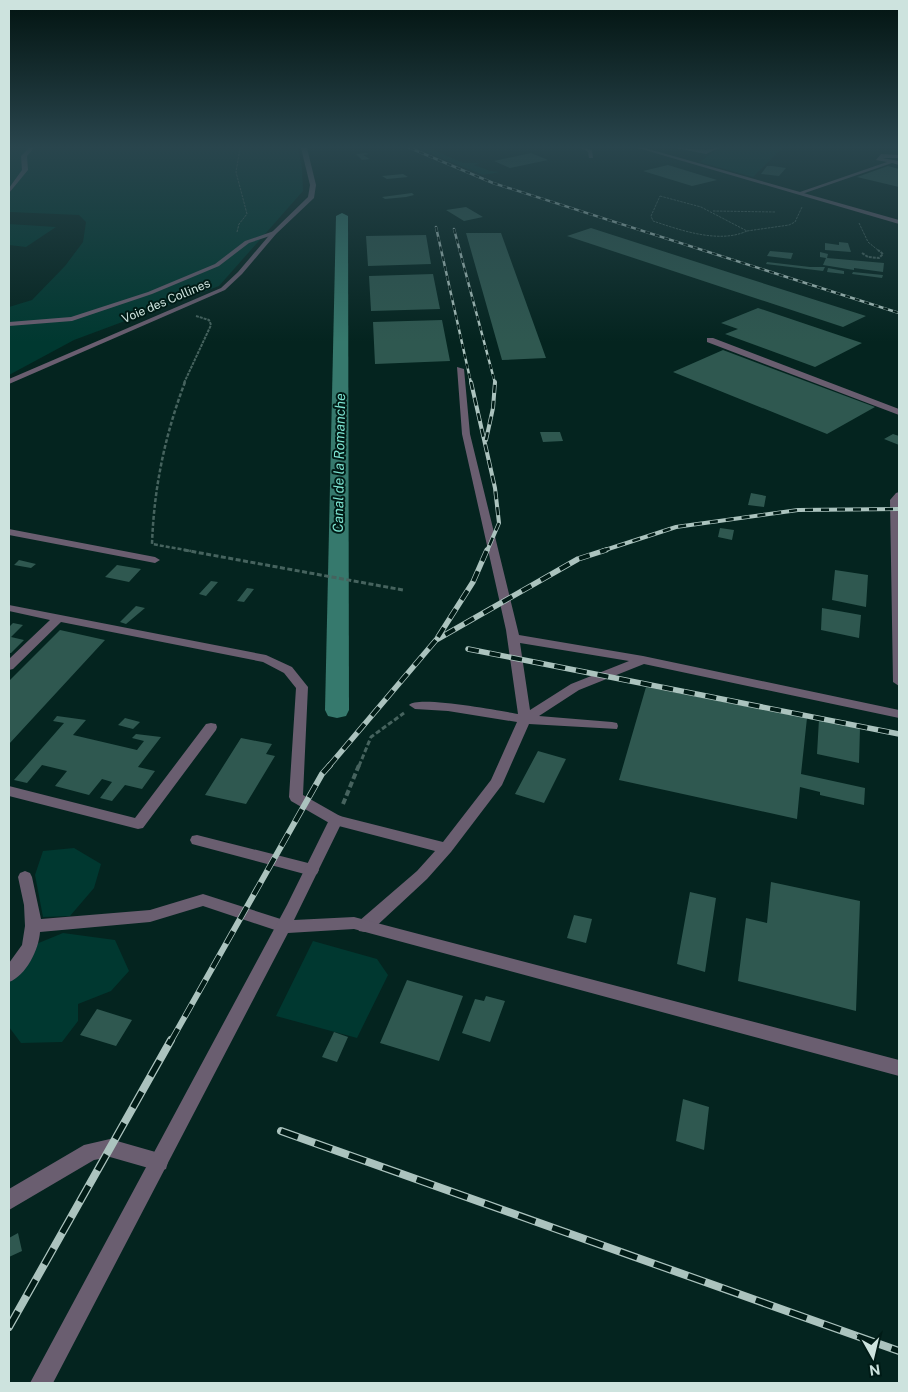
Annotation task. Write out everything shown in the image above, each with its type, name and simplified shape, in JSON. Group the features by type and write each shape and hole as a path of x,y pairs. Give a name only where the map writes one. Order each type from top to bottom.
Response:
{"street":[{"name":"Voie des Collines","path":"9,382 223,289 240,273 274,233 295,213"},
{"path":"866,213 899,222"},
{"path":"9,324 72,319 141,296 217,265 247,242 274,233"},
{"path":"710,340 899,412"},
{"path":"365,926 422,875 446,848 497,782 525,719 513,638 466,434 460,369"},
{"path":"899,495 895,500 899,682"},
{"path":"9,532 155,560"},
{"path":"9,608 266,659 288,670 302,688 296,797 336,820 446,848"},
{"path":"9,666 58,618"},
{"path":"513,638 643,660 899,714"},
{"path":"525,719 575,687 643,660"},
{"path":"415,705 448,707 525,719 612,726"},
{"path":"9,791 138,824 211,727"},
{"path":"41,1383 284,927 336,820"},
{"path":"197,840 312,870"},
{"path":"9,975 27,952 33,925 31,894 25,877"},
{"path":"33,925 48,926 150,916 203,900 284,927 354,923 899,1068"},
{"path":"9,1200 91,1151 110,1148 159,1162"}],"path":[{"path":"240,248 234,244 239,224 247,213"},
{"path":"652,213 651,216 653,221 672,228 726,235 748,232 752,229 789,225 795,222 798,213"},
{"path":"714,213 748,232"},
{"path":"862,254 868,257 879,258 883,254 868,242 860,229 858,220 869,214"},
{"path":"189,316 209,320 211,325 197,351 173,418 155,488 152,544 404,590"},
{"path":"336,820 371,737 415,705"}],"green space":[{"path":"31,213 284,213 219,286 74,340 9,375 9,307 32,300 65,266 83,242 86,222 79,215"},
{"path":"9,224 56,227 26,247 9,245"},
{"path":"74,848 101,864 94,888 70,916 43,917 35,875 43,851"},
{"path":"63,933 115,940 129,971 111,991 78,1004 78,1021 62,1042 21,1043 9,1027 9,976 19,951"},
{"path":"313,941 377,959 388,975 357,1038 276,1016"}],"building":[{"path":"451,213 476,213 483,217 464,221"},
{"path":"591,228 866,316 843,327 567,236"},
{"path":"466,233 501,233 546,358 502,360"},
{"path":"426,235 431,264 368,266 366,236"},
{"path":"839,242 848,243 851,252 825,250 825,243 839,245"},
{"path":"770,251 793,253 791,259 767,256"},
{"path":"820,252 828,254 827,258 884,263 883,272 823,265 826,258 820,257"},
{"path":"767,262 825,267 823,271 766,264"},
{"path":"828,268 844,271 844,274 827,272"},
{"path":"853,272 883,275 882,278 852,274"},
{"path":"433,274 440,309 371,311 369,276"},
{"path":"758,308 862,343 815,367 725,334 738,329 721,323"},
{"path":"442,320 450,361 375,364 373,322"},
{"path":"723,350 875,407 827,434 673,372"},
{"path":"540,432 560,432 563,441 543,442"},
{"path":"893,434 899,436 899,445 884,439"},
{"path":"751,493 766,496 764,507 748,505"},
{"path":"720,528 734,530 732,540 718,537"},
{"path":"19,560 36,564 31,568 14,565"},
{"path":"117,565 141,569 129,582 105,577"},
{"path":"835,570 868,575 866,607 832,600"},
{"path":"211,581 218,582 206,596 199,594"},
{"path":"247,588 254,589 244,602 237,601"},
{"path":"136,606 145,608 126,624 120,622"},
{"path":"822,608 861,615 859,638 821,630"},
{"path":"13,623 23,625 11,637 24,640 9,653 9,627"},
{"path":"60,630 105,640 9,744 9,681"},
{"path":"646,687 807,718 801,774 865,788 864,805 820,795 820,792 800,787 797,819 619,780"},
{"path":"57,716 86,720 73,735 137,750 144,741 132,738 136,734 161,737 138,767 155,771 142,789 125,785 112,801 100,798 112,782 102,779 89,795 55,786 67,771 42,765 27,783 14,780 64,723 53,721"},
{"path":"125,718 140,722 133,729 118,725"},
{"path":"819,719 860,728 859,763 817,754"},
{"path":"241,738 272,744 266,754 275,756 246,804 205,795"},
{"path":"538,751 566,759 544,803 515,794"},
{"path":"771,882 860,901 856,1011 738,981 746,918 767,923"},
{"path":"690,892 716,898 705,972 677,964"},
{"path":"574,915 592,919 586,943 567,938"},
{"path":"407,980 463,996 439,1061 380,1043"},
{"path":"486,996 505,1001 490,1042 462,1033 475,999 484,1001"},
{"path":"97,1009 132,1020 116,1046 80,1035"},
{"path":"334,1032 348,1037 337,1062 322,1057"},
{"path":"683,1099 709,1107 704,1150 676,1141"},
{"path":"18,1233 22,1251 9,1257 9,1238"}],"waterway":[{"name":"Canal de la Romanche","path":"337,710 342,216"}],"railway":[{"path":"587,213 899,313"},
{"path":"436,227 471,383"},
{"path":"454,229 495,383"},
{"path":"471,382 495,488 499,523 487,551"},
{"path":"486,440 493,408 495,383"},
{"path":"602,551 676,527 798,510 899,509"},
{"path":"438,637 473,582 487,550"},
{"path":"329,766 436,640 578,559 606,550"},
{"path":"468,649 899,734"},
{"path":"171,1041 322,774 330,765"},
{"path":"9,1327 171,1040"},
{"path":"281,1131 899,1351"}]}
